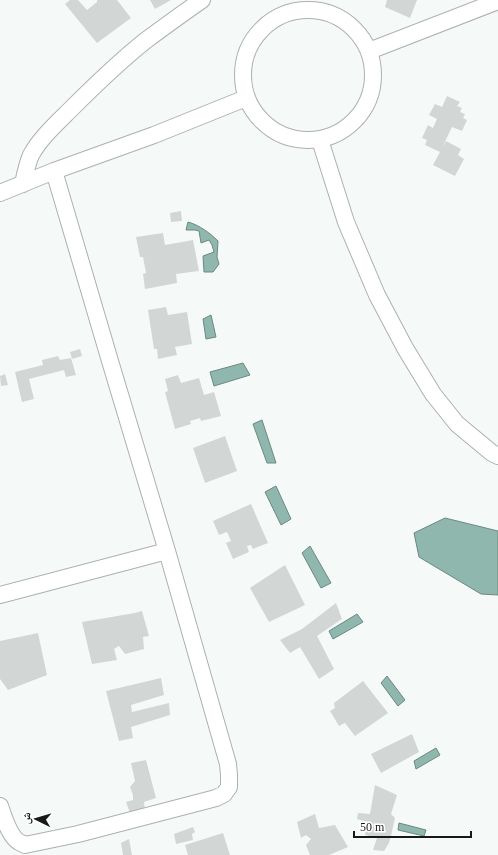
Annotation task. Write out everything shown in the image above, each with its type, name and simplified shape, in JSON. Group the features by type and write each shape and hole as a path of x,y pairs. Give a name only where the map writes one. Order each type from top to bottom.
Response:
{"street":[{"path":"23,184 27,164 31,155 47,132 117,65 144,42 202,0"},
{"path":"369,51 490,2"},
{"path":"332,6 360,34 369,51 373,70 372,89 366,107 354,122 338,134 320,140 302,141 284,136 268,127 255,114 246,98 242,77 245,56 254,37 269,22 287,12 332,6"},
{"path":"0,193 54,171 154,135 246,98"},
{"path":"320,140 346,222 377,295 405,348 433,394 457,424 492,453 498,456"},
{"path":"0,806 7,825 14,838 25,845 78,834 216,798 224,794 229,787 228,764 167,550 54,171"},
{"path":"0,596 167,550"}],"shaded area":[{"path":"188,222 204,230 218,241 217,257 219,264 213,272 204,272 203,256 214,252 212,245 209,240 201,243 199,231 186,230"},
{"path":"211,315 216,337 206,339 203,319"},
{"path":"243,363 250,375 214,386 210,372"},
{"path":"262,420 276,463 267,463 253,424"},
{"path":"276,486 291,519 281,525 265,492"},
{"path":"445,518 498,531 498,595 481,594 419,557 414,533"},
{"path":"310,546 331,583 321,588 302,553"},
{"path":"357,614 363,622 333,639 329,631"},
{"path":"387,676 405,700 398,706 381,683"},
{"path":"436,748 440,755 416,769 414,761"},
{"path":"399,823 426,830 424,836 398,830"}],"building":[{"path":"70,0 78,0 87,10 97,2 97,0 117,0 131,18 97,43 65,4"},
{"path":"150,0 171,0 155,9"},
{"path":"387,0 417,0 410,18 385,7"},
{"path":"447,96 460,102 457,106 462,108 460,112 465,114 463,118 467,120 462,131 452,127 442,148 446,141 461,149 458,155 464,159 455,176 433,165 440,152 425,145 427,140 422,138 428,125 433,128 437,119 429,115 435,104 442,107"},
{"path":"181,211 182,221 171,222 170,213"},
{"path":"163,233 165,245 193,240 199,271 176,274 177,283 145,289 143,274 146,273 143,257 140,257 136,237"},
{"path":"166,307 168,315 187,312 192,344 175,347 177,355 158,359 157,349 154,349 148,310"},
{"path":"80,349 82,356 72,359 70,352"},
{"path":"58,356 60,360 71,358 76,375 66,377 64,370 29,379 34,399 22,402 15,372 43,365 42,360"},
{"path":"5,374 8,385 1,386 0,376"},
{"path":"178,375 181,383 199,378 204,395 214,392 221,416 201,421 200,418 190,421 191,424 175,429 165,392 168,391 165,379"},
{"path":"225,436 237,471 205,483 193,448"},
{"path":"251,504 268,543 253,549 251,545 247,546 249,552 233,559 226,543 231,541 227,532 219,535 213,521"},
{"path":"285,565 305,605 269,622 250,588"},
{"path":"336,603 342,619 317,636 334,669 319,679 300,647 290,653 280,640 302,629"},
{"path":"142,611 149,636 143,637 144,649 125,654 119,646 114,649 117,660 92,664 82,622"},
{"path":"38,633 47,675 8,690 0,679 0,641"},
{"path":"161,678 164,695 131,705 132,712 169,703 170,715 131,727 133,738 119,741 106,691"},
{"path":"363,681 388,713 355,736 345,723 339,726 330,711 335,708 334,703"},
{"path":"412,734 419,752 381,773 371,754"},
{"path":"146,760 156,798 144,802 145,810 130,813 126,802 133,800 130,787 135,781 131,763"},
{"path":"375,785 397,795 391,814 395,818 391,836 384,851 373,850 377,838 365,835 368,822 357,819 358,813 370,814"},
{"path":"315,814 319,828 335,825 348,847 329,855 310,855 306,845 311,839 306,835 301,838 297,822"},
{"path":"193,827 195,832 192,834 193,840 176,844 174,834"},
{"path":"223,833 230,855 188,855 185,845"},
{"path":"129,839 132,855 123,855 121,843"}]}
